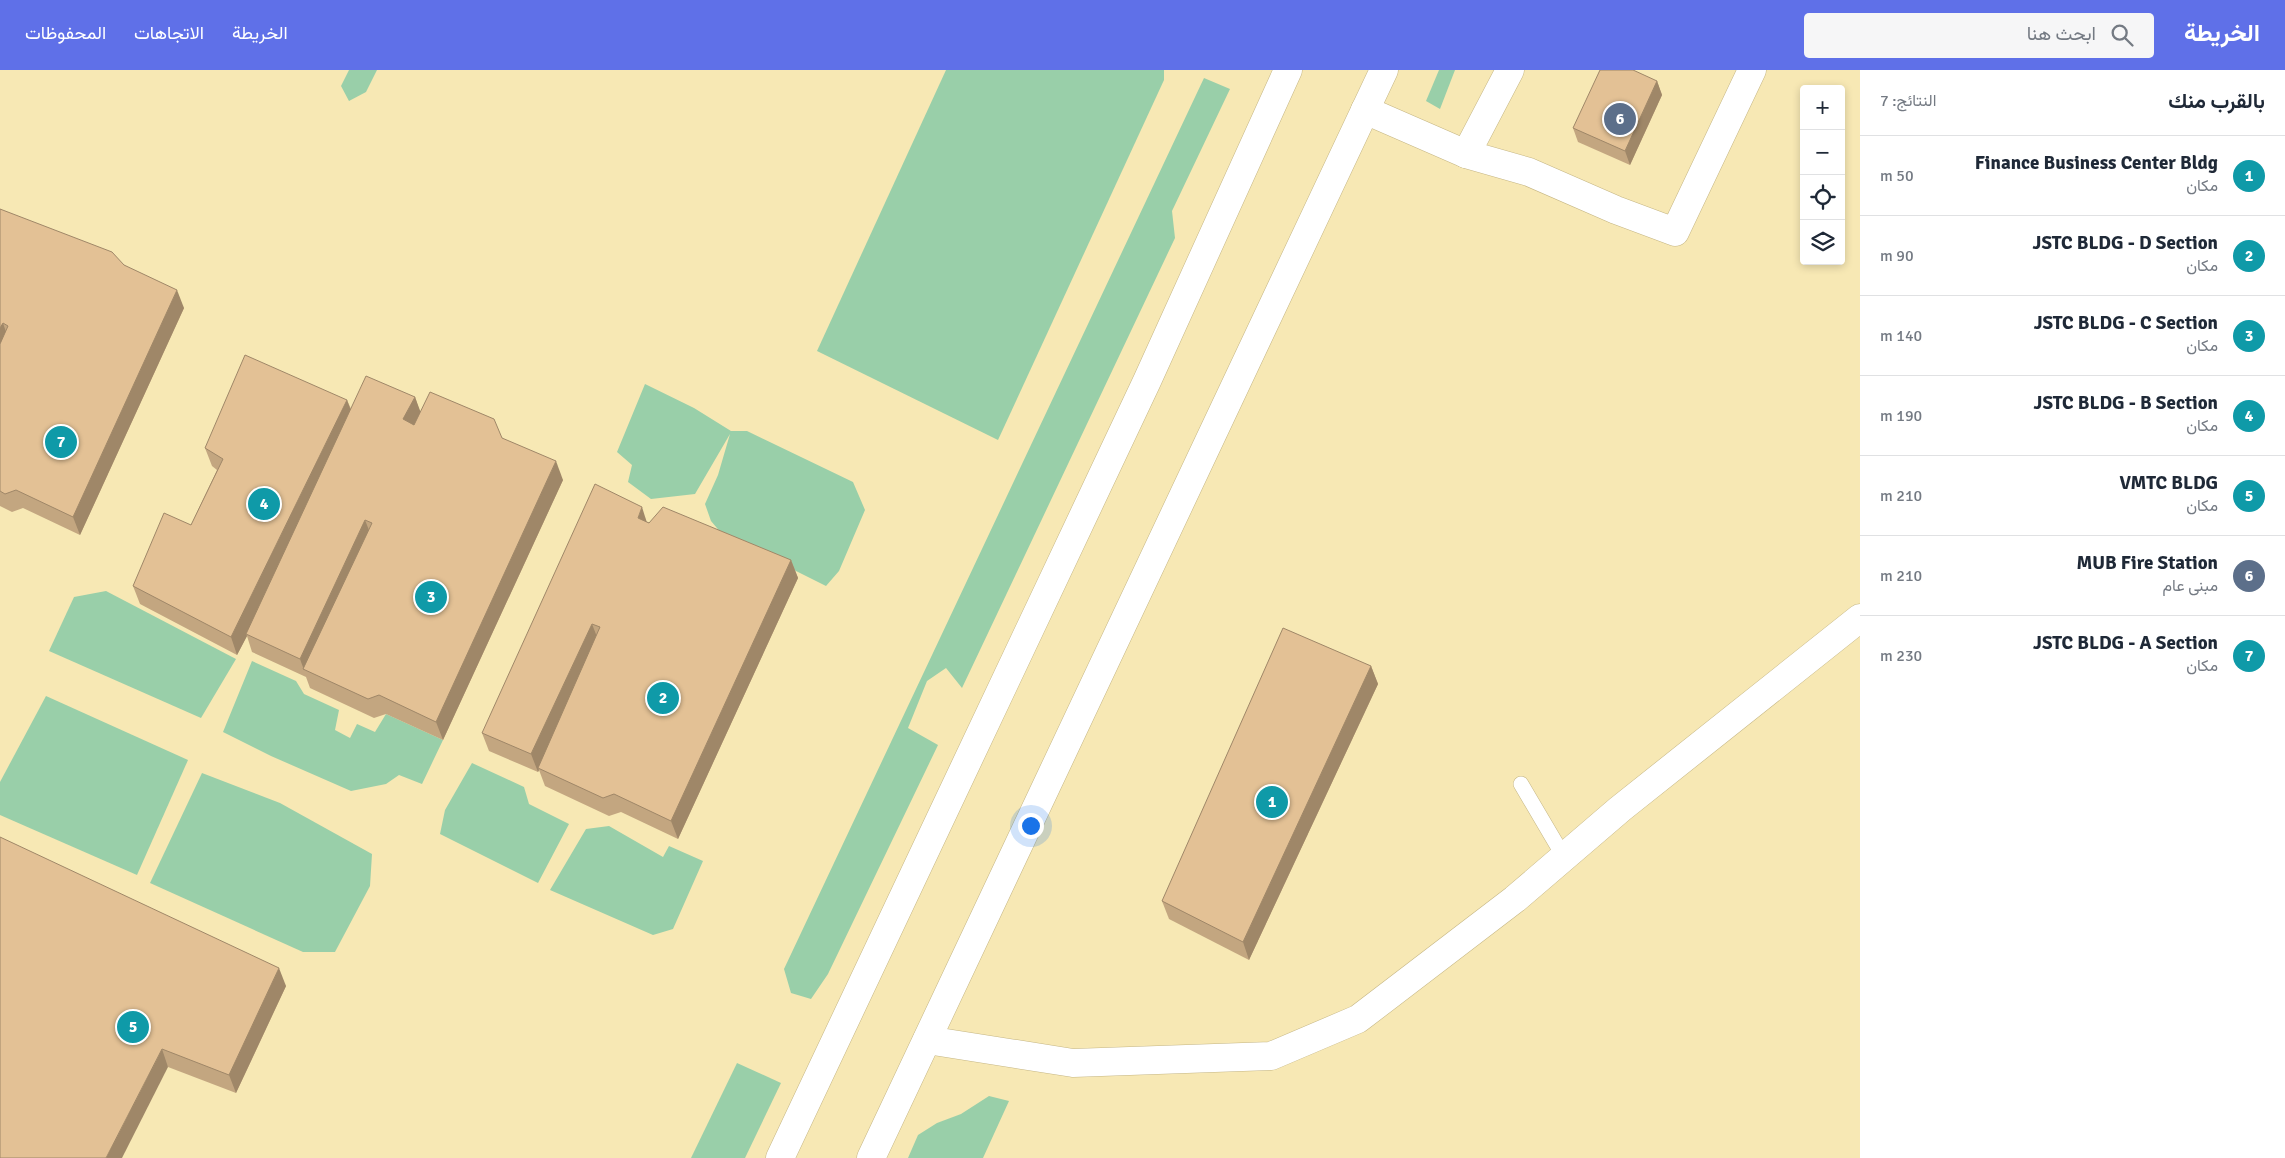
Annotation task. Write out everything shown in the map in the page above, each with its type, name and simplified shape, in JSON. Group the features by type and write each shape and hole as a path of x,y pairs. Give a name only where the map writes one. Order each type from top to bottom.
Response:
{"street":[{"path":"871,1158 1384,70"},
{"path":"1466,154 1510,70"},
{"path":"1365,110 1466,154 1530,172 1616,210 1675,232 1752,70"},
{"path":"780,1158 1147,381 1280,72"},
{"path":"927,1040 1073,1063 1271,1056 1358,1018 1516,899 1628,803 1860,618"}],"lane":[{"path":"1521,784 1564,857"}],"green space":[{"path":"349,70 377,70 366,92 349,101 341,86"},
{"path":"946,70 1164,70 1164,80 998,440 817,351"},
{"path":"1439,70 1455,70 1440,109 1426,101"},
{"path":"1204,78 1230,89 1172,211 1175,238 962,688 946,668 927,681 908,728 938,745 828,974 811,999 791,993 784,969"},
{"path":"645,384 694,408 731,431 747,431 853,482 865,510 839,571 826,586 722,534 711,521 705,504 718,475 730,434 695,494 651,499 628,482 632,465 617,452"},
{"path":"106,591 236,659 201,718 49,651 74,597"},
{"path":"252,661 296,681 304,694 339,710 335,730 350,738 357,724 375,732 386,714 443,740 422,784 399,775 386,784 351,791 271,756 223,732"},
{"path":"46,696 188,760 137,875 0,815 0,782"},
{"path":"472,763 524,787 529,804 569,824 538,883 440,834 445,810"},
{"path":"202,773 280,803 372,854 370,886 335,952 303,952 150,883"},
{"path":"609,826 663,857 669,846 703,861 673,929 653,935 550,890 586,829"},
{"path":"737,1063 781,1083 745,1158 691,1158"},
{"path":"989,1096 1009,1101 983,1158 908,1158 918,1135 937,1123 961,1114"}],"building":[{"path":"1600,70 1633,70 1657,81 1625,151 1573,128"},
{"path":"0,209 112,252 124,265 177,290 73,517 16,490 5,494 0,491 0,344 8,326 3,323 0,328"},
{"path":"245,355 347,400 231,637 133,586 164,513 191,525 223,459 205,448"},
{"path":"366,376 415,397 403,419 414,425 430,392 494,419 502,438 556,461 436,722 379,695 368,699 303,669 372,523 365,520 300,659 246,634"},
{"path":"595,484 642,507 638,518 649,523 663,507 791,560 671,821 614,794 603,798 538,768 600,627 592,624 531,754 482,733"},
{"path":"1283,628 1371,666 1243,942 1162,901"},
{"path":"0,837 279,968 229,1075 162,1049 106,1158 0,1158"}],"place":[{"name":"MUB Fire Station","path":"1620,119"},
{"name":"JSTC BLDG - A Section","path":"61,442"},
{"name":"JSTC BLDG - B Section","path":"264,504"},
{"name":"JSTC BLDG - C Section","path":"431,597"},
{"name":"JSTC BLDG - D Section","path":"663,698"},
{"name":"Finance Business Center Bldg","path":"1272,802"},
{"name":"VMTC BLDG","path":"133,1027"}]}
